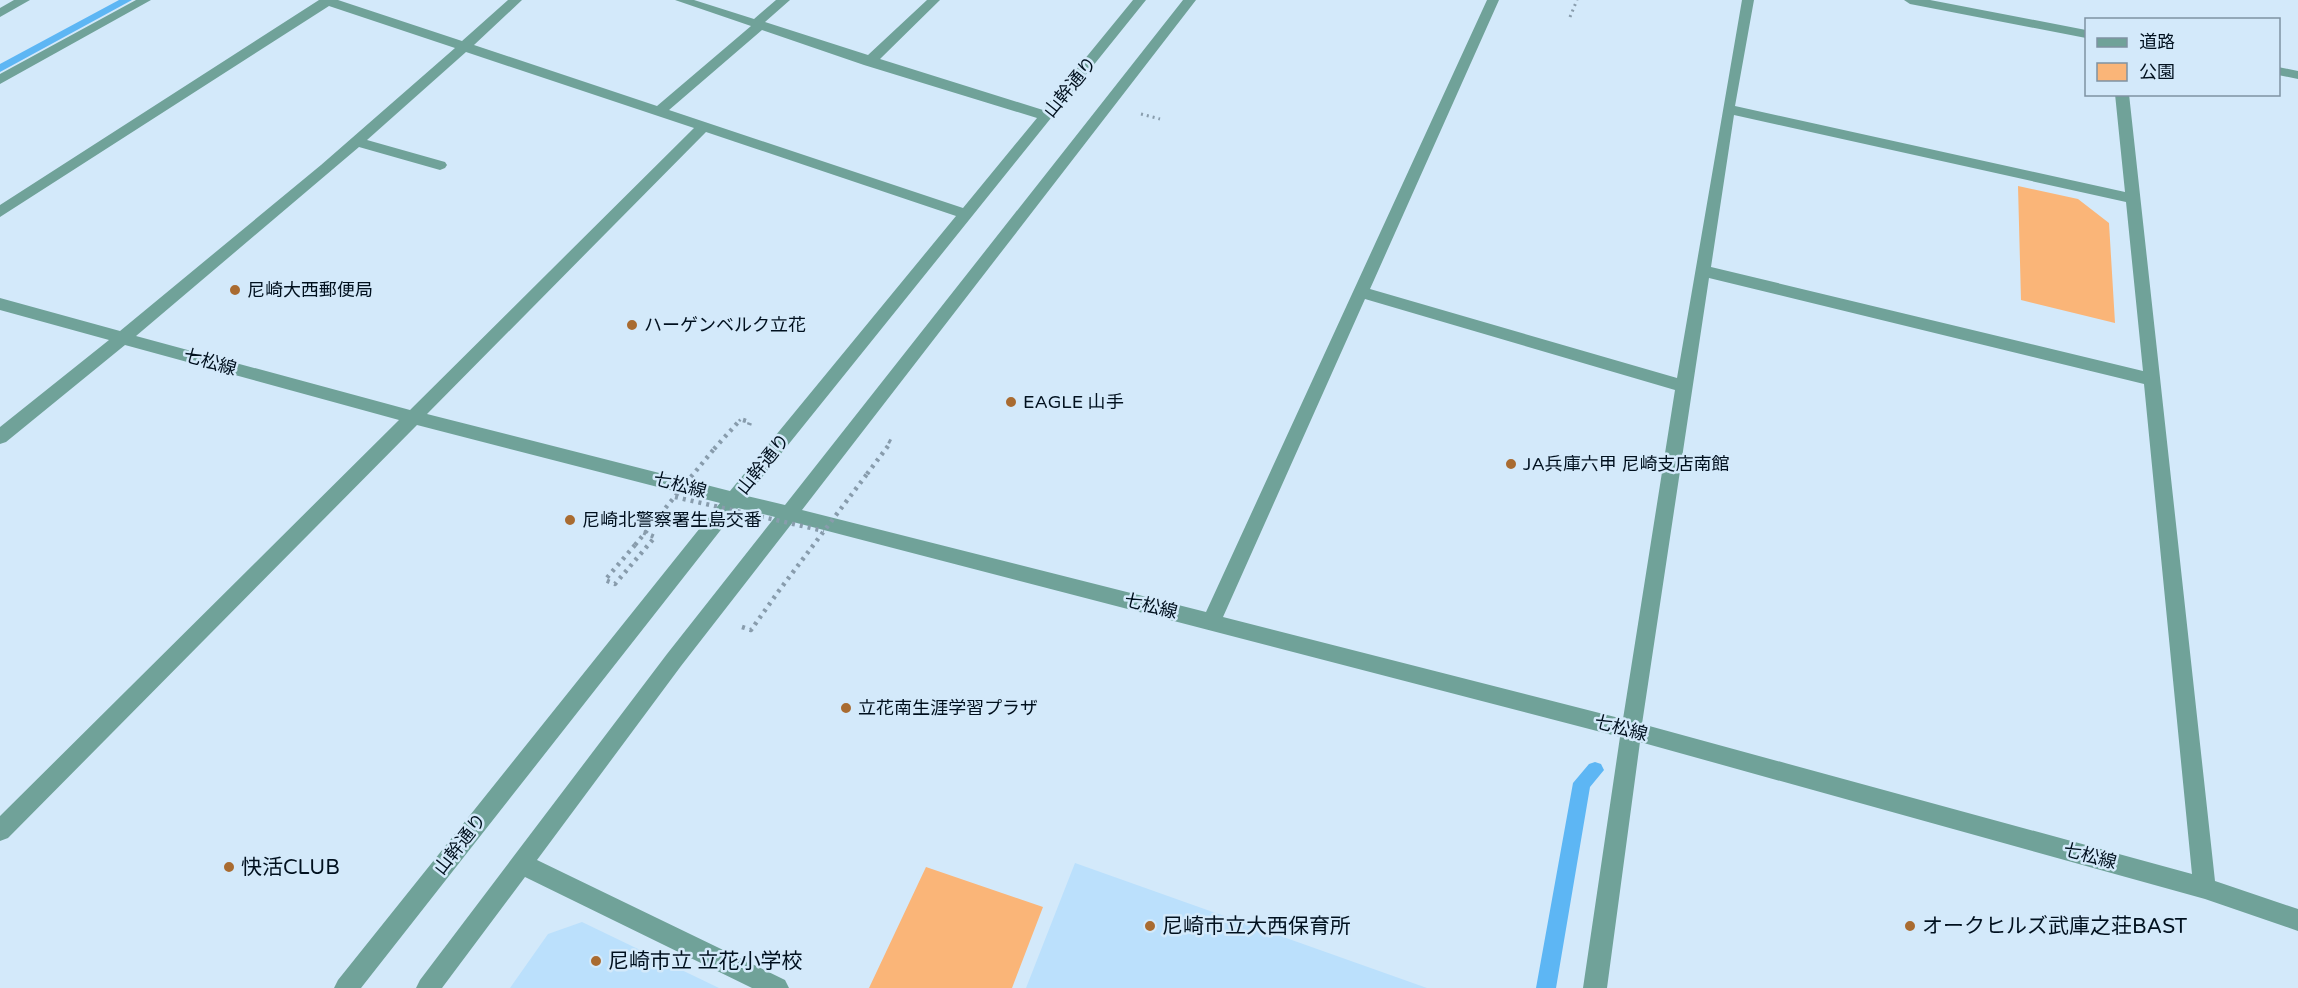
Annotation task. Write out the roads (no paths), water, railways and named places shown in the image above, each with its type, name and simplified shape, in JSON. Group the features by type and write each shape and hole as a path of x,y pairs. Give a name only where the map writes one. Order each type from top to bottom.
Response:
{"street":[{"path":"0,13 24,0"},
{"path":"0,80 145,0"},
{"path":"0,437 125,337 357,142 516,0"},
{"path":"681,0 869,62 1046,116"},
{"path":"658,112 756,30 759,21 784,0"},
{"path":"869,62 933,0"},
{"name":"山幹通り","path":"346,988 734,499 1140,0"},
{"path":"428,988 674,660 1190,0"},
{"path":"1211,622 1492,0"},
{"path":"1595,988 1631,730 1728,109 1748,0"},
{"path":"1910,0 2085,34"},
{"path":"0,212 327,1 966,214"},
{"path":"2280,71 2298,75"},
{"path":"2122,96 2205,888"},
{"path":"1728,109 2133,199"},
{"path":"0,831 703,126"},
{"path":"357,142 440,165"},
{"path":"1703,271 2151,379"},
{"path":"1360,292 1686,387"},
{"name":"七松線","path":"0,304 125,337 312,392 790,512 1631,730 2205,888 2298,920"},
{"path":"522,864 777,988"}],"waterway":[{"path":"0,69 127,0"},
{"path":"1546,988 1582,783 1595,770"}],"place":[{"name":"尼崎大西郵便局","path":"235,290"},
{"name":"ハーゲンベルク立花","path":"632,325"},
{"name":"EAGLE 山手","path":"1011,402"},
{"name":"JA兵庫六甲 尼崎支店南館","path":"1511,464"},
{"name":"尼崎北警察署生島交番","path":"570,520"},
{"name":"立花南生涯学習プラザ","path":"846,708"},
{"name":"快活CLUB","path":"229,867"},
{"name":"尼崎市立大西保育所","path":"1150,926"},
{"name":"オークヒルズ武庫之荘BAST","path":"1910,926"},
{"name":"尼崎市立 立花小学校","path":"596,961"}]}
